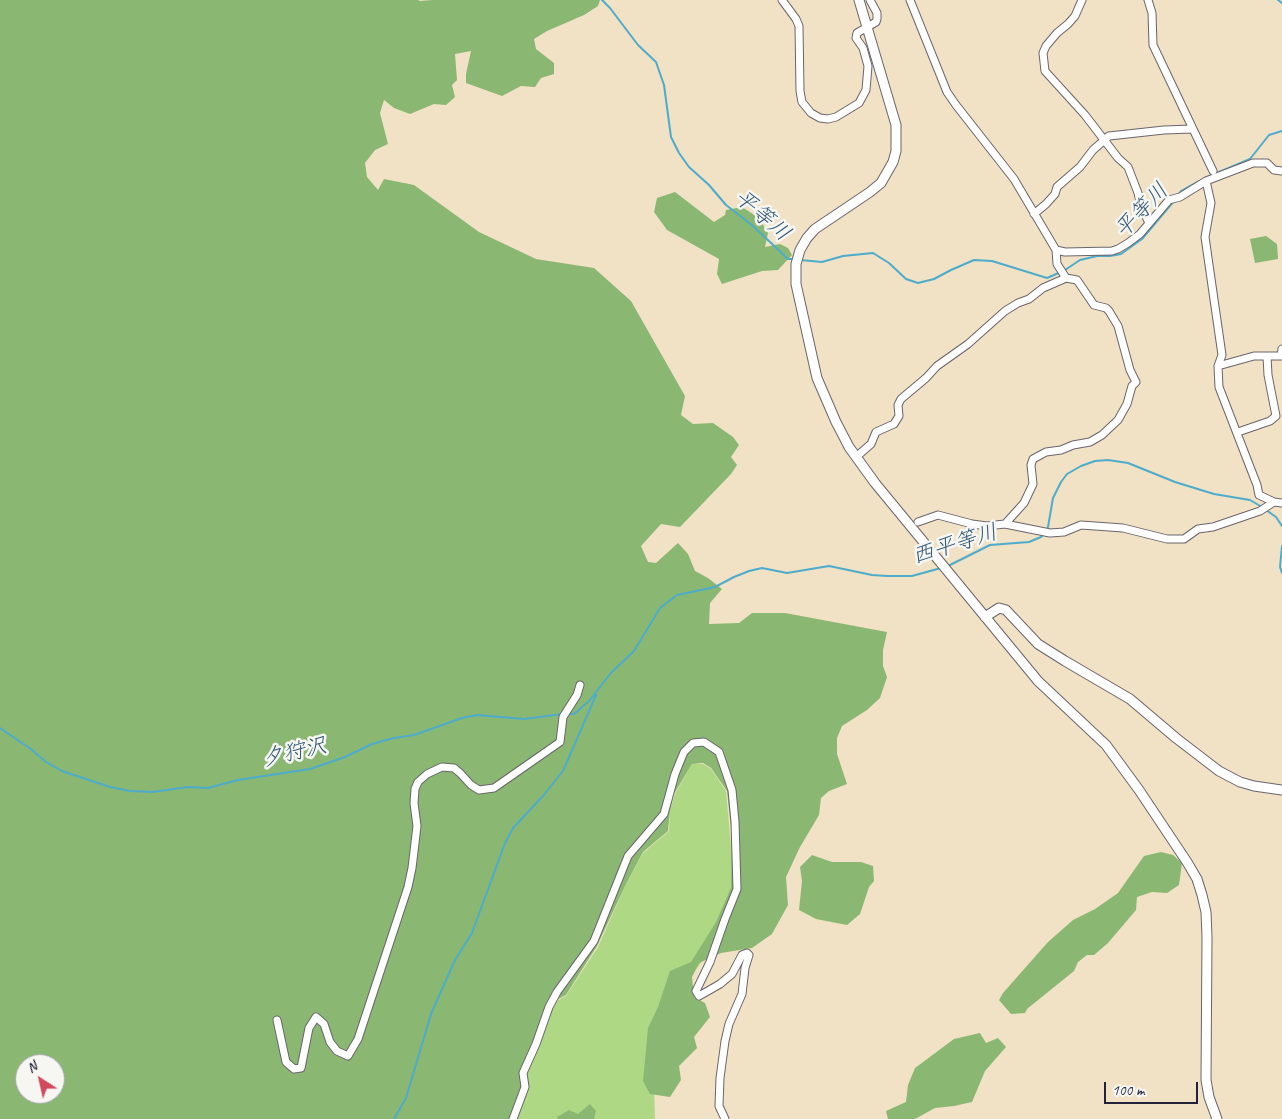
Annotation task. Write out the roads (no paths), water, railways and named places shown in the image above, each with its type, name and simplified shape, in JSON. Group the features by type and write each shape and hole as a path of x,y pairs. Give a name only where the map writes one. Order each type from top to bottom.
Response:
{"street":[{"path":"782,0 799,26 800,91 802,102 807,110 820,118 828,119 836,117 859,103 863,97 868,81 868,66 866,57 856,38 857,33 876,22 877,13 870,0"},
{"path":"859,0 896,125 896,145 893,162 881,183 827,220 807,238 800,250 796,264 796,284 817,378 836,422 856,457 874,483 1038,681 1106,745 1139,790 1197,879 1206,912 1206,1080 1212,1109 1217,1119"},
{"path":"910,0 947,92 1014,179 1056,250 1057,264 1065,277"},
{"path":"1082,0 1075,16 1046,46 1043,54 1045,71 1085,115 1118,158 1128,167 1138,193 1140,206 1149,223"},
{"path":"1148,0 1152,13 1153,45 1213,171"},
{"path":"1034,214 1046,204 1055,194 1058,187 1080,167 1093,150 1109,136 1192,129"},
{"path":"1056,250 1065,252 1112,251 1128,243 1170,199 1180,197 1206,181 1253,163 1267,163 1274,170 1282,171"},
{"path":"1206,181 1211,203 1205,237 1222,355 1218,366 1219,386 1238,432 1259,494 1271,504"},
{"path":"856,457 868,448 876,432 894,424 899,416 898,405 901,399 937,366 968,344 1018,303 1029,299 1043,288 1065,277 1077,280 1094,305 1110,311 1118,326 1130,370 1136,382 1132,386 1127,404 1118,420 1102,435 1090,442 1046,452 1033,458 1031,465 1034,484 1018,512 1005,524"},
{"path":"1218,366 1254,356 1282,356 1282,349"},
{"path":"1238,432 1270,421 1276,416 1268,376 1267,356"},
{"path":"918,522 938,515 946,515 972,524 988,526 1005,524 1049,533 1064,532 1081,525 1123,528 1167,539 1184,539 1198,529 1213,527 1243,515 1260,511 1271,504 1282,503"},
{"path":"985,617 999,608 1006,610 1038,644 1130,699 1219,771 1240,782 1282,790"},
{"path":"277,1020 286,1062 294,1069 301,1068 309,1028 316,1017 324,1024 333,1046 348,1056 358,1039 408,886 417,826 414,804 415,789 418,782 427,774 442,767 454,768 471,785 479,790 494,788 560,742 563,717 577,695 580,685"},
{"path":"513,1119 525,1087 523,1073 536,1044 548,1006 594,941 628,856 664,814 675,774 684,752 693,743 704,742 718,752 732,790 737,888 710,962 696,991 699,996 720,984 732,974 742,955 747,953 749,955 745,968 742,994 729,1024 725,1041 720,1078 719,1106 725,1119"}],"waterway":[{"name":"平等川","path":"602,0 638,45 656,62 664,85 671,137 689,167 709,185 726,205 752,225 788,259 795,259"},
{"path":"1278,0 1282,3"},
{"name":"平等川","path":"1205,178 1250,159 1269,135 1282,131"},
{"name":"平等川","path":"1178,195 1181,191 1199,181"},
{"name":"平等川","path":"1065,270 1080,260 1121,254 1142,239 1174,201"},
{"name":"平等川","path":"800,260 822,262 843,256 873,253 889,263 906,279 918,283 934,279 974,260 992,261 1047,278 1061,272"},
{"name":"西平等川","path":"1046,531 1053,498 1061,482 1067,474 1095,461 1108,460 1128,463 1175,482 1214,494 1250,500 1262,507"},
{"name":"西平等川","path":"1266,510 1276,517 1282,526"},
{"name":"西平等川","path":"948,566 990,545 1029,542 1043,535"},
{"name":"西平等川","path":"1282,546 1280,567 1282,573"},
{"name":"西平等川","path":"568,714 574,714 589,701 611,673 634,651 660,608 677,595 715,587 734,577 762,568 787,573 829,566 872,575 887,576 912,576 941,568"},
{"path":"394,1119 406,1098 431,1014 455,960 472,933 505,843 513,828 563,771 596,695"},
{"name":"夕狩沢","path":"0,728 31,749 46,762 62,771 110,787 130,791 152,792 188,787 208,788 238,780 310,769 345,757 372,744 414,735 462,718 477,715 524,719 563,714"}]}
